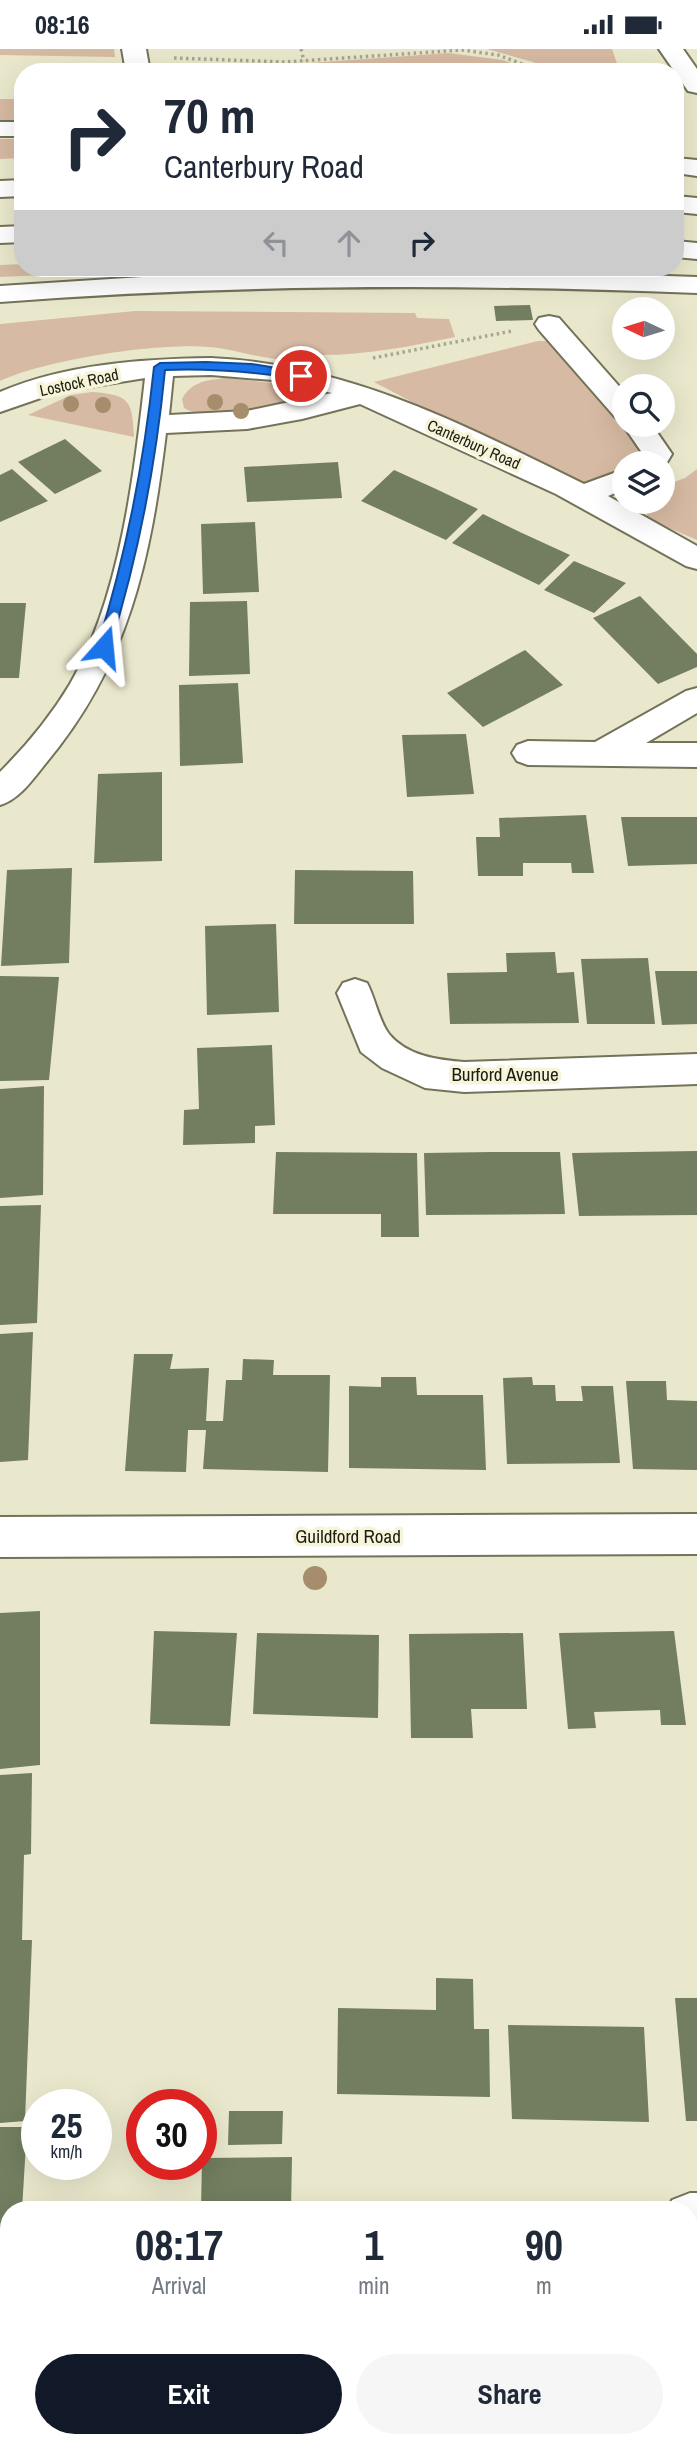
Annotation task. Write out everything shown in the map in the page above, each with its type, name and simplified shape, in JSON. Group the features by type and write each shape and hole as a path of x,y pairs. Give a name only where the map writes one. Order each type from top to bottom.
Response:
{"main road":[{"path":"684,68 697,86"},
{"path":"0,295 196,281 354,278 697,285"},
{"path":"549,324 612,396"},
{"name":"Canterbury Road","path":"160,367 206,365 252,368 301,376 363,394 585,495 696,557"},
{"path":"0,793 28,765 74,704 104,647 125,579 154,425 160,367"},
{"name":"Lostock Road","path":"0,403 14,396 79,379 160,367"},
{"path":"154,425 247,420 302,410 363,394"},
{"path":"585,495 612,484"},
{"path":"602,753 697,699"},
{"path":"528,753 697,755"},
{"name":"Burford Avenue","path":"355,993 374,1042 395,1058 425,1073 464,1077 697,1069"},
{"name":"Guildford Road","path":"0,1537 697,1535"}],"path":[{"path":"301,49 304,61"},
{"path":"136,59 304,61 462,50 498,55 520,63"},
{"path":"301,376 342,365 549,324"}],"shaded area":[{"path":"0,49 114,49 115,57 0,55"},
{"path":"487,49 612,49 617,63 535,63"},
{"path":"448,53 511,63 310,63"},
{"path":"0,99 14,99 14,121 0,120"},
{"path":"0,139 14,139 14,158 0,159"},
{"path":"14,264 14,276 0,277 0,265"},
{"path":"135,311 415,313 417,318 449,319 455,337 384,350 310,355 293,360 272,359 209,347 161,347 72,360 0,381 0,324"},
{"path":"538,341 554,341 612,398 612,437 633,437 643,451 612,451 612,482 585,493 374,382"},
{"path":"227,378 291,385 305,392 305,400 244,414 211,415 184,408 182,399 190,388 207,381"},
{"path":"92,392 115,395 127,402 132,415 134,437 28,415 71,395"},
{"path":"697,469 697,540 648,519 647,514 675,514 675,482"}],"building":[{"path":"530,305 533,320 496,321 494,306"},
{"path":"65,439 102,471 55,494 18,462"},
{"path":"338,462 342,498 247,502 244,467"},
{"path":"12,469 48,501 0,522 0,475"},
{"path":"394,470 478,509 446,540 361,501"},
{"path":"483,514 570,555 539,585 452,543"},
{"path":"255,522 259,592 203,594 201,524"},
{"path":"574,561 626,583 594,613 544,590"},
{"path":"640,596 697,654 697,667 658,684 593,618"},
{"path":"247,601 250,674 189,676 190,602"},
{"path":"0,603 26,603 19,678 0,678"},
{"path":"525,650 563,685 483,727 447,693"},
{"path":"238,683 243,763 180,766 179,685"},
{"path":"466,734 474,794 407,797 402,735"},
{"path":"162,772 162,861 94,863 98,774"},
{"path":"586,815 594,873 572,873 571,863 523,863 523,876 478,876 476,837 500,837 499,818"},
{"path":"621,817 697,817 697,864 628,866"},
{"path":"72,868 69,963 1,966 7,870"},
{"path":"295,870 413,871 414,924 294,924"},
{"path":"276,924 279,1012 207,1015 205,926"},
{"path":"555,952 557,973 574,972 579,1023 450,1024 447,973 507,972 506,953"},
{"path":"648,958 655,1024 587,1024 581,959"},
{"path":"655,971 697,971 697,1024 662,1025"},
{"path":"0,976 59,977 49,1080 0,1081"},
{"path":"272,1045 275,1125 255,1126 255,1143 183,1145 184,1110 199,1109 197,1048"},
{"path":"44,1086 43,1195 0,1198 0,1089"},
{"path":"697,1151 697,1215 579,1216 572,1153"},
{"path":"276,1152 417,1153 419,1237 381,1237 381,1214 273,1214"},
{"path":"560,1152 565,1214 426,1215 424,1153"},
{"path":"41,1205 37,1323 0,1325 0,1206"},
{"path":"33,1332 28,1460 0,1462 0,1334"},
{"path":"134,1354 173,1354 170,1369 209,1368 206,1421 223,1421 226,1380 242,1380 243,1359 274,1360 273,1375 330,1375 328,1472 203,1469 206,1430 188,1430 186,1472 125,1471"},
{"path":"381,1377 416,1377 417,1395 483,1395 486,1470 349,1468 349,1386 381,1387"},
{"path":"532,1377 533,1385 555,1385 556,1401 583,1401 581,1386 613,1386 620,1463 507,1464 503,1378"},
{"path":"626,1381 666,1381 667,1400 697,1401 697,1470 633,1469"},
{"path":"40,1611 40,1765 0,1769 0,1613"},
{"path":"154,1631 237,1633 230,1726 150,1724"},
{"path":"674,1631 686,1725 661,1725 660,1710 594,1712 596,1728 568,1729 559,1633"},
{"path":"257,1633 379,1635 378,1718 253,1714"},
{"path":"523,1633 527,1709 471,1709 473,1738 411,1738 409,1634"},
{"path":"32,1773 31,1854 24,1855 22,1940 32,1940 26,2089 21,2089 21,2121 0,2123 0,1775"},
{"path":"436,1978 473,1979 474,2029 489,2029 490,2097 337,2094 338,2008 436,2010"},
{"path":"675,1998 697,1998 697,2121 686,2121"},
{"path":"508,2025 644,2027 649,2122 512,2119"},
{"path":"229,2111 283,2111 282,2144 228,2145"},
{"path":"0,2127 21,2127 23,2201 0,2201"},
{"path":"292,2157 291,2201 201,2201 202,2180 217,2180 217,2158"}],"route":[{"path":"104,647 125,579 154,425 160,367 206,365 252,368 301,376"}]}
